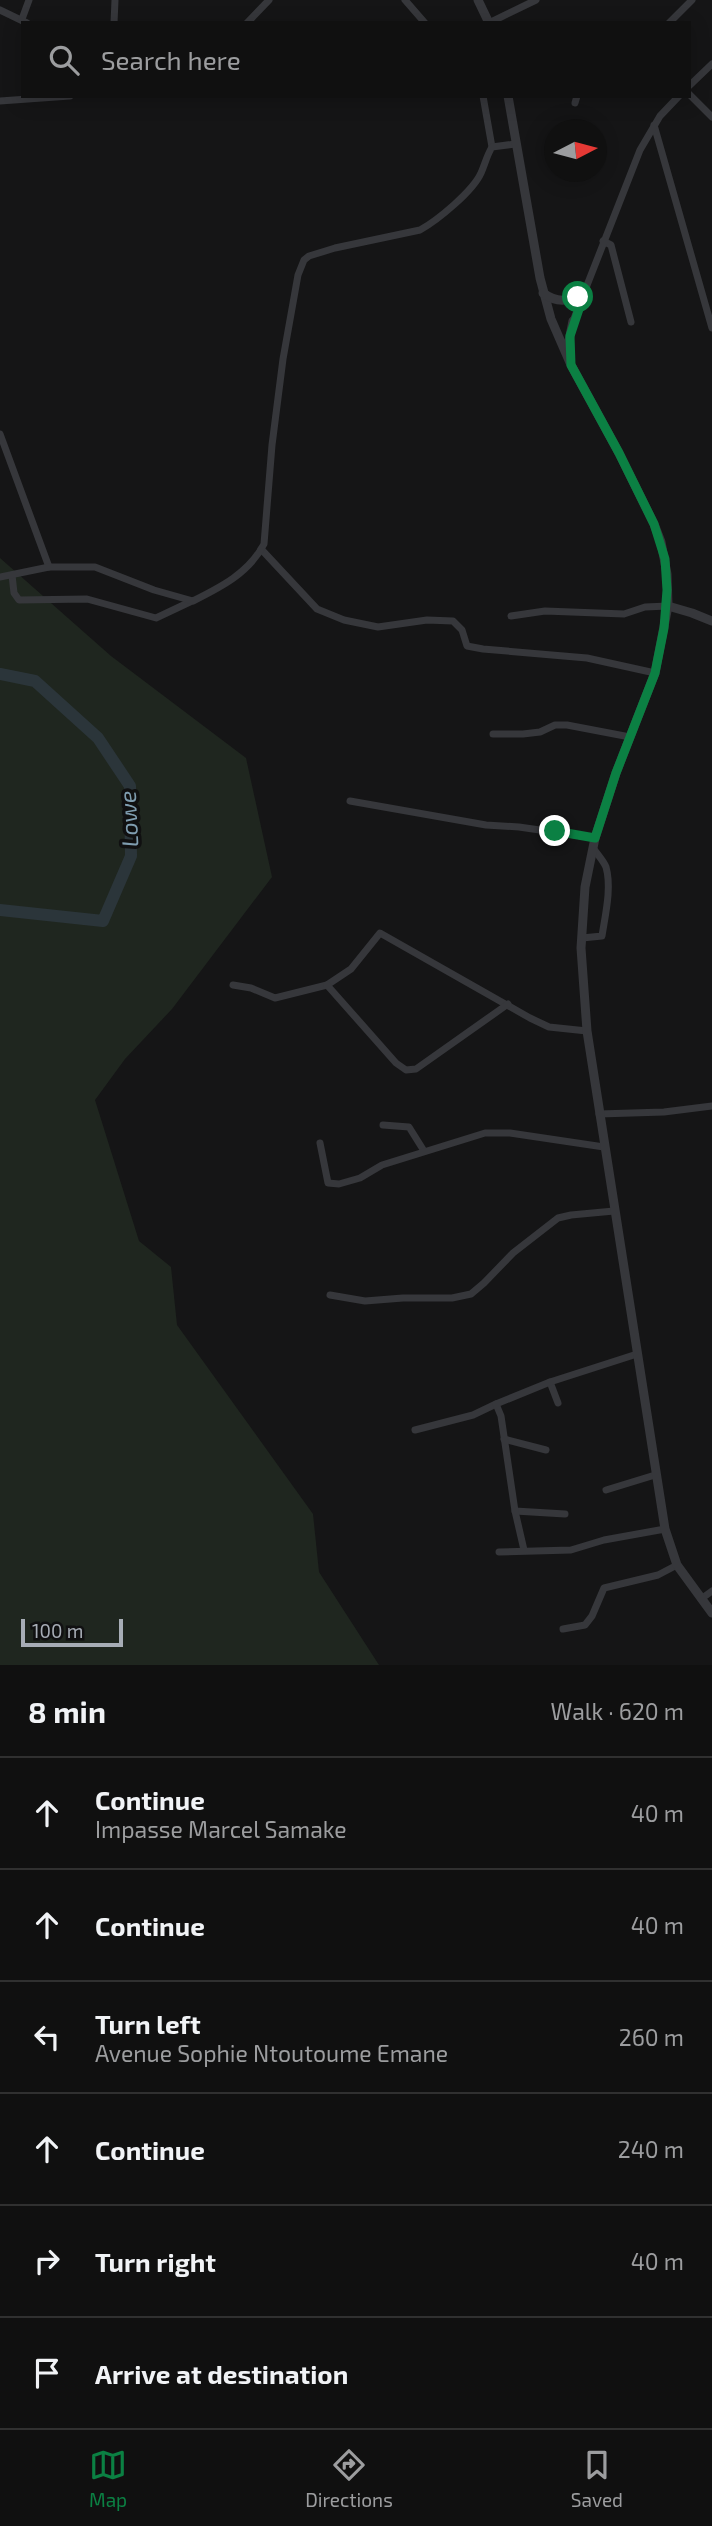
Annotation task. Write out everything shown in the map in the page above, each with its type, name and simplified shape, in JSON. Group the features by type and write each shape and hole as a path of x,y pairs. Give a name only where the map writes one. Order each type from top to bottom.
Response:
{"street":[{"path":"0,10 25,21 29,0"},
{"path":"114,21 115,0"},
{"path":"249,21 269,0"},
{"path":"405,0 423,21"},
{"path":"478,0 488,21"},
{"path":"493,21 536,0"},
{"path":"671,21 692,0"},
{"path":"691,84 712,64"},
{"path":"691,96 712,117"},
{"path":"0,101 41,98"},
{"path":"12,575 14,593 19,600 87,599 156,618 234,578 254,560 261,550 267,521 272,445 283,359 296,287 304,261 309,256 335,248 420,230 466,193 481,173 492,147 483,98"},
{"path":"508,98 543,293 554,327 657,533 665,559 667,606 655,673 595,838 585,887 582,980 599,1114 664,1529 677,1565 712,1613"},
{"path":"571,365 569,347 573,321 603,241 640,150 654,125 677,98"},
{"path":"654,125 712,328"},
{"path":"492,147 515,144"},
{"path":"603,241 611,245 615,255 631,322"},
{"path":"543,293 554,300 566,302 585,291"},
{"path":"554,327 562,328 573,321"},
{"path":"0,434 49,567"},
{"path":"261,550 317,610 344,620 378,626 427,620 453,621 462,631 467,646 587,658 655,673"},
{"path":"0,577 49,567 95,567 154,590 193,601"},
{"path":"511,616 545,611 624,614 645,607 667,606 692,612 712,621"},
{"path":"493,734 540,732 555,725 567,725 630,737"},
{"path":"350,802 486,825 531,828 595,838"},
{"path":"582,938 602,936 604,924 607,873 604,862 593,848"},
{"path":"233,985 251,988 275,998 327,985 351,969 380,933 549,1027 587,1031"},
{"path":"327,985 396,1063 406,1070 416,1069 508,1004"},
{"path":"599,1114 712,1107"},
{"path":"383,1125 409,1127 424,1151"},
{"path":"320,1143 328,1184 360,1178 382,1166 485,1133 510,1133 604,1147"},
{"path":"330,1295 365,1301 452,1298 471,1294 513,1253 558,1218 571,1214 614,1211"},
{"path":"415,1430 473,1415 550,1382 637,1354"},
{"path":"550,1382 558,1403"},
{"path":"496,1404 501,1416 514,1511 524,1550"},
{"path":"504,1439 545,1450"},
{"path":"606,1490 654,1475"},
{"path":"514,1511 565,1514"},
{"path":"499,1552 571,1550 604,1540 664,1529"},
{"path":"563,1629 586,1625 604,1588 658,1574 677,1565"},
{"path":"701,1599 712,1591"}],"shaded area":[{"path":"0,558 111,656 246,758 272,877 172,1009 125,1059 95,1100 139,1241 171,1267 177,1325 313,1514 319,1572 379,1665 0,1665"}],"waterway":[{"name":"Lowe","path":"0,674 35,681 98,738 130,786 131,856 103,921 0,910"}],"route":[{"path":"555,831 595,838 616,773 655,673 667,606 665,559 654,524 596,408 571,365 570,336 585,291 578,297"}]}
